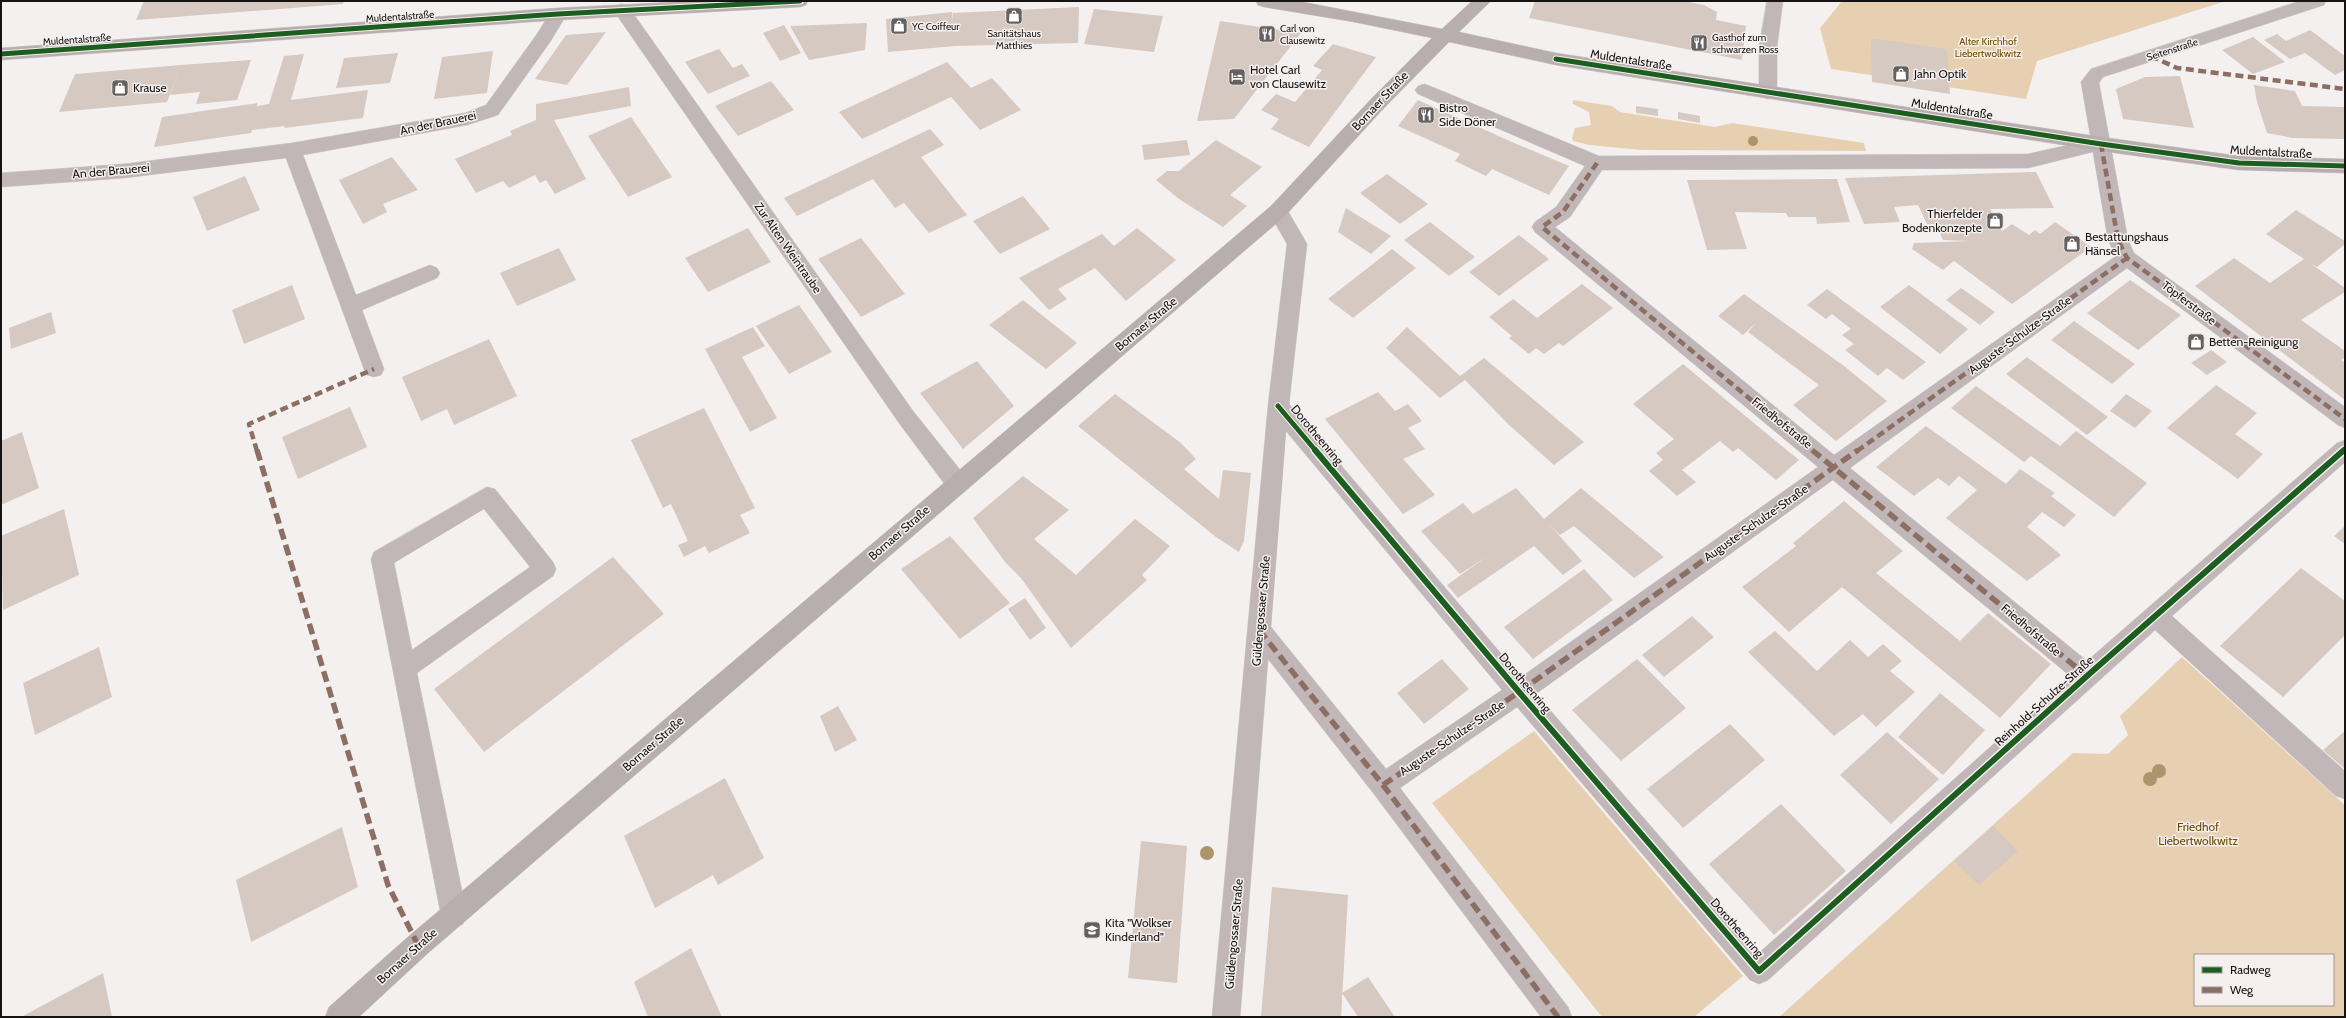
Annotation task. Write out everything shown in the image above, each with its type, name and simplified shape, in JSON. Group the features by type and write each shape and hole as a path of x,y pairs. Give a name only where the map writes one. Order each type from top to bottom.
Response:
{"main road":[{"name":"Muldentalstraße","path":"1,54 558,14 800,1"},
{"name":"Muldentalstraße","path":"1264,1 1354,16 1544,57 2101,144 2239,163 2345,166"},
{"name":"Bornaer Straße","path":"339,1017 454,915 1278,211 1400,78 1444,35 1483,1"}],"street":[{"path":"1768,93 1768,48 1775,1"},
{"name":"Seitenstraße","path":"2101,144 2090,82 2097,74 2318,1"},
{"name":"Zur Alten Weintraube","path":"622,10 906,417 958,483"},
{"name":"An der Brauerei","path":"1,180 124,171 292,150 468,119 492,110 544,38 558,14"},
{"path":"1424,90 1597,163 2028,161 2101,144"},
{"name":"Töpferstraße","path":"2101,144 2118,240 2127,258 2345,419"},
{"path":"292,150 374,369"},
{"name":"Friedhofstraße","path":"1597,163 1563,212 1542,226 2087,676"},
{"name":"Güldengossaer Straße","path":"1226,1017 1278,406 1297,244 1278,211"},
{"name":"Auguste-Schulze-Straße","path":"1382,785 1518,692 2127,258"},
{"path":"350,306 430,273"},
{"name":"Dorotheenring","path":"1278,406 1518,692 1759,971"},
{"name":"Reinhold-Schulze-Straße","path":"1759,971 2087,676 2345,449"},
{"path":"404,670 545,569 487,496 382,559 404,670 454,915"},
{"path":"2156,616 2345,788"},
{"path":"1259,630 1382,785 1558,1017"}],"green space":[{"name":"Alter Kirchhof Liebertwolkwitz","path":"1842,1 2226,1 2037,61 2026,99 1831,69 1820,28"},
{"path":"1573,100 1612,106 1620,112 1715,127 1732,123 1864,143 1866,151 1642,150 1589,145 1573,141 1572,138 1575,128 1591,125 1589,112 1573,104"},
{"name":"Friedhof Liebertwolkwitz","path":"2182,657 2345,805 2345,1017 1779,1017 2073,753 2108,754 2128,735 2120,716"},
{"path":"1534,731 1743,976 1694,1017 1602,1017 1432,803"}],"building":[{"path":"144,1 344,1 343,4 136,20"},
{"name":"Gasthof zum schwarzen Ross","path":"1535,1 1684,1 1704,5 1717,12 1716,20 1746,26 1742,60 1529,18"},
{"path":"1079,7 1078,43 955,46 888,52 886,19 952,12 953,20 953,13"},
{"path":"1094,9 1163,16 1154,52 1084,44"},
{"name":"Hotel Carl von Clausewitz","path":"1220,21 1301,33 1234,119 1197,121"},
{"path":"867,23 865,50 809,60 790,26"},
{"path":"784,25 801,53 780,61 763,33"},
{"path":"2310,30 2345,56 2345,70 2335,75 2305,53 2290,59 2264,40 2277,34 2286,41"},
{"path":"606,32 567,85 535,79 566,35"},
{"path":"2253,37 2285,62 2253,74 2222,50"},
{"path":"1871,38 1947,49 1950,94 1872,82"},
{"path":"1333,44 1376,57 1309,147 1271,129 1279,119 1261,110 1276,94 1295,102 1322,70 1313,66"},
{"path":"719,49 733,68 742,64 750,76 708,94 685,62"},
{"path":"493,51 487,93 434,99 442,57"},
{"path":"398,53 390,83 336,88 344,58"},
{"path":"304,54 291,100 368,90 363,118 284,128 285,126 252,130 251,133 154,147 162,117 257,103 257,106 269,104 284,56"},
{"path":"251,60 237,100 196,104 200,92 170,95 181,65"},
{"path":"947,62 971,88 992,78 1021,110 980,130 951,97 862,139 839,112"},
{"name":"Krause","path":"181,65 167,102 59,112 75,74"},
{"path":"2180,76 2194,128 2123,119 2116,89 2145,77"},
{"path":"771,81 794,110 738,136 715,106"},
{"path":"2254,85 2295,91 2302,106 2345,107 2345,139 2293,138 2267,133 2257,102"},
{"path":"629,87 631,106 554,120 586,179 555,194 546,180 540,183 535,175 509,188 503,181 476,193 455,159 512,135 510,131 536,120 536,104"},
{"path":"1418,100 1569,166 1549,195 1492,169 1486,176 1455,161 1460,154 1398,126"},
{"path":"1636,106 1658,109 1658,116 1636,113"},
{"path":"1678,112 1700,116 1700,123 1678,119"},
{"path":"631,117 672,177 628,197 588,136"},
{"path":"930,129 944,145 921,157 967,215 929,233 904,203 895,208 873,179 797,216 784,198"},
{"path":"1187,140 1190,155 1144,160 1142,145"},
{"path":"1216,140 1262,167 1230,195 1247,206 1223,227 1179,199 1156,180 1167,171 1179,171"},
{"path":"392,157 418,190 383,204 387,212 363,224 339,180"},
{"path":"2036,172 2054,208 1990,209 2002,231 2012,224 2029,235 2035,230 2040,234 2055,222 2091,247 2012,304 1954,261 1943,270 1912,249 1914,243 1971,241 1943,240 1936,224 1927,224 1918,205 1894,207 1900,222 1864,224 1845,178"},
{"path":"1387,174 1428,204 1400,224 1360,193"},
{"path":"245,176 260,210 207,231 193,197"},
{"path":"1837,179 1850,222 1817,224 1816,217 1788,217 1786,213 1735,212 1747,249 1707,250 1687,180"},
{"path":"1023,196 1050,229 1000,254 973,221"},
{"path":"1346,208 1391,236 1371,254 1338,232"},
{"path":"2296,210 2345,241 2345,244 2317,267 2310,263 2345,288 2345,292 2301,320 2345,351 2345,357 2341,360 2345,363 2345,400 2195,286 2234,258 2270,283 2304,259 2266,234"},
{"path":"1430,222 1475,257 1449,276 1404,240"},
{"path":"748,228 771,262 708,292 685,258"},
{"path":"1137,228 1176,260 1126,301 1095,268 1058,289 1067,299 1049,310 1019,278 1102,234 1114,246"},
{"path":"1519,235 1549,259 1499,296 1469,272"},
{"path":"861,238 905,294 861,317 818,259"},
{"path":"559,248 576,280 517,306 500,273"},
{"path":"1392,249 1416,268 1353,318 1328,299"},
{"path":"2130,280 2181,315 2138,350 2087,313"},
{"path":"1582,284 1613,308 1563,346 1559,343 1544,354 1536,348 1529,354 1509,338 1512,336 1489,317 1513,299 1537,318"},
{"path":"292,285 305,319 244,344 232,310"},
{"path":"1909,285 1968,329 1940,354 1880,307"},
{"path":"1961,288 1995,312 1980,325 1946,300"},
{"path":"1827,289 1926,362 1903,380 1887,368 1878,376 1845,350 1854,344 1842,335 1851,329 1832,314 1826,319 1807,305"},
{"path":"1744,294 1844,366 1887,401 1836,441 1793,405 1819,385 1748,332 1757,322 1743,335 1718,316"},
{"path":"1023,300 1077,343 1046,369 989,325"},
{"path":"799,305 832,352 789,374 756,326"},
{"path":"51,312 56,333 11,349 9,328"},
{"path":"2074,321 2135,364 2112,384 2051,340"},
{"path":"753,327 765,346 742,357 777,418 750,432 705,349"},
{"path":"1407,327 1460,376 1484,358 1584,442 1554,465 1509,425 1465,380 1440,398 1386,348"},
{"path":"489,339 517,396 454,425 447,409 421,421 402,377"},
{"path":"2211,350 2227,362 2207,375 2191,363"},
{"path":"2027,357 2108,417 2087,435 2006,374"},
{"path":"977,361 1014,406 963,449 920,393"},
{"path":"1683,364 1799,460 1776,480 1738,448 1733,452 1720,441 1682,470 1696,482 1677,496 1649,471 1663,460 1656,453 1674,439 1633,404"},
{"path":"2216,385 2257,413 2235,434 2263,454 2238,479 2167,428"},
{"path":"1976,386 2060,446 2076,431 2147,483 2114,517 2031,456 2024,462 1951,408"},
{"path":"1378,392 1395,411 1408,404 1422,421 1408,428 1425,449 1403,459 1435,495 1403,514 1325,419"},
{"path":"1115,394 1181,443 1196,459 1184,469 1219,499 1223,470 1251,473 1244,541 1239,552 1216,537 1078,426"},
{"path":"2126,394 2152,411 2135,428 2110,411"},
{"path":"350,407 367,447 298,479 282,437"},
{"path":"704,408 755,508 740,515 750,533 709,553 705,546 684,557 678,545 688,541 671,504 663,508 631,440"},
{"path":"1926,426 2006,484 2020,469 2055,493 2051,496 2076,515 2064,527 2042,512 2027,527 2061,555 2027,581 1946,518 1977,490 1959,476 1949,486 1938,478 1914,496 1876,467"},
{"path":"22,432 39,488 1,505 1,441"},
{"path":"1023,476 1069,510 1034,539 1076,575 1135,519 1170,546 1142,575 1147,580 1071,648 1021,578 1005,562 973,518"},
{"path":"1516,488 1544,519 1581,488 1664,557 1634,578 1574,526 1560,535 1548,523 1582,561 1563,575 1534,546 1458,598 1447,585 1486,557 1460,574 1421,531 1463,503 1473,514"},
{"path":"1844,501 1903,551 1876,573 1960,641 1988,613 2051,664 2000,718 1842,587 1789,632 1742,587 1796,546 1793,543"},
{"path":"64,509 79,575 3,610 1,536"},
{"path":"2345,526 2345,544 2334,536"},
{"path":"950,536 1010,603 960,639 901,569"},
{"path":"613,557 664,614 484,752 434,689"},
{"path":"2301,568 2345,601 2345,635 2283,697 2220,646"},
{"path":"1584,569 1613,600 1533,659 1504,627"},
{"path":"1025,598 1046,628 1030,640 1008,609"},
{"path":"1692,616 1714,637 1664,677 1642,655"},
{"path":"1775,631 1817,671 1850,640 1868,657 1883,644 1902,661 1890,671 1915,692 1876,727 1863,714 1834,736 1748,652"},
{"path":"99,647 112,697 35,735 23,683"},
{"path":"1442,659 1469,689 1424,724 1397,693"},
{"path":"1637,659 1686,708 1621,761 1572,710"},
{"path":"1940,693 1985,730 1943,775 1898,737"},
{"path":"838,706 857,740 835,752 820,716"},
{"path":"1730,724 1765,760 1683,828 1647,789"},
{"path":"2345,731 2345,769 2323,750"},
{"path":"1887,732 1939,779 1891,824 1840,775"},
{"path":"725,778 764,858 718,885 713,875 655,908 624,836"},
{"path":"1781,804 1846,871 1774,935 1709,864"},
{"path":"1993,826 2018,851 1979,885 1954,861"},
{"path":"342,827 358,887 251,942 236,880"},
{"path":"1141,841 1187,846 1177,983 1128,978"},
{"path":"1272,887 1348,895 1341,1017 1261,1017"},
{"path":"691,948 722,1017 648,1017 634,982"},
{"path":"103,973 112,1017 21,1017"},
{"path":"1368,977 1395,1017 1358,1017 1342,993"}],"marked path":[{"path":"2151,56 2177,68 2345,89"},
{"path":"2101,144 2118,240 2127,258 2345,419"},
{"path":"1597,163 1563,212 1542,227 2087,676"},
{"path":"1383,785 1519,692 2127,258"},
{"path":"374,369 249,424 388,885 418,945"},
{"path":"1259,630 1383,785 1558,1017"}],"cycle path":[{"path":"1,54 558,14 800,1"},
{"path":"1556,59 2101,144 2239,163 2345,166"},
{"path":"1278,406 1519,692 1759,971 2087,676 2345,449"}],"place":[{"name":"Sanitätshaus Matthies","path":"1014,16"},
{"name":"YC Coiffeur","path":"899,26"},
{"name":"Carl von Clausewitz","path":"1267,34"},
{"name":"Gasthof zum schwarzen Ross","path":"1699,43"},
{"name":"Jahn Optik","path":"1901,74"},
{"name":"Hotel Carl von Clausewitz","path":"1237,77"},
{"name":"Krause","path":"120,88"},
{"name":"Bistro Side Döner","path":"1426,115"},
{"name":"Thierfelder Bodenkonzepte","path":"1995,221"},
{"name":"Bestattungshaus Hänsel","path":"2072,244"},
{"name":"Betten-Reinigung","path":"2196,342"},
{"name":"Kita \"Wolkser Kinderland\"","path":"1092,930"}]}
